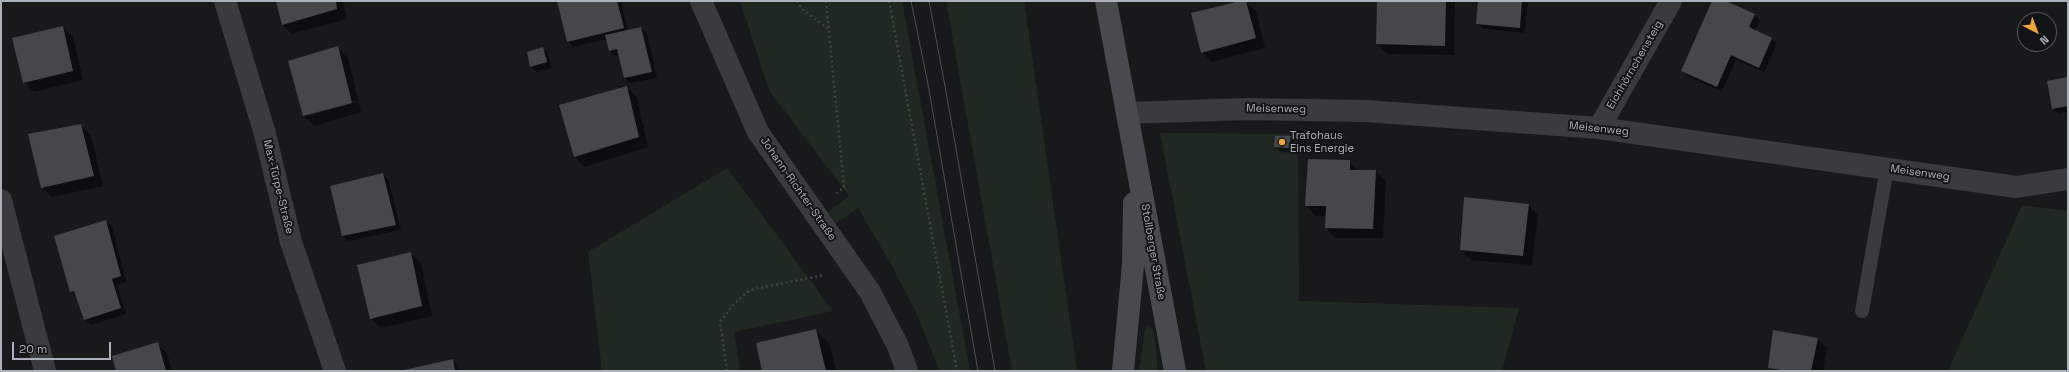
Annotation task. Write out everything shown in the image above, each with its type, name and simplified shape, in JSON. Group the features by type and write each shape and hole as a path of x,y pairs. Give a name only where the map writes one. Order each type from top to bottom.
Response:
{"main road":[{"name":"Stollberger Straße","path":"1106,1 1175,371"},
{"name":"Stollberger Straße","path":"1123,371 1133,265 1134,193 1129,123"}],"street":[{"name":"Max-Türpe-Straße","path":"225,1 265,134 291,242 335,371"},
{"name":"Johann-Richter-Straße","path":"702,1 758,132 870,292 891,332 907,371"},
{"name":"Eichhörnchensteig","path":"1599,128 1671,1"},
{"name":"Meisenweg","path":"1129,123 1246,108 1365,111 1599,128 2016,187 2068,179"},
{"path":"1,200 8,249 44,371"}],"lane":[{"path":"1862,311 1887,168"}],"path":[{"path":"797,1 802,9 828,28"},
{"path":"816,214 844,187 826,1"},
{"path":"889,1 957,371"},
{"path":"727,371 720,322 734,304 750,290 854,269"}],"shaded area":[{"path":"740,1 902,1 970,371 940,371 915,310 892,266 858,208 836,223 828,212 849,196 769,90"},
{"path":"946,1 1024,1 1077,371 1012,371"},
{"path":"1160,133 1298,134 1299,301 1519,308 1502,371 1206,371"},
{"path":"727,168 833,311 734,332 740,371 602,371 588,252"},
{"path":"2022,205 2068,211 2068,371 1948,371"},
{"path":"1149,326 1154,332 1158,371 1139,371 1145,330"}],"building":[{"path":"276,1 336,1 337,9 282,25"},
{"path":"557,1 617,1 624,28 567,42"},
{"path":"1240,1 1246,1 1256,38 1201,53 1191,13"},
{"path":"1377,1 1446,1 1445,46 1376,44"},
{"path":"1478,1 1522,1 1520,28 1476,24"},
{"path":"1712,1 1726,1 1755,14 1749,27 1772,38 1759,68 1731,55 1717,87 1681,71"},
{"path":"63,26 73,71 23,83 12,38"},
{"path":"641,27 652,72 624,78 617,49 609,51 605,35"},
{"path":"338,46 352,103 303,116 288,61"},
{"path":"543,47 547,62 530,67 527,52"},
{"path":"2068,77 2068,106 2052,109 2047,81"},
{"path":"627,86 639,137 574,157 559,105"},
{"path":"81,124 94,176 41,188 28,134"},
{"name":"Trafohaus Eins Energie","path":"1275,136 1291,136 1289,148 1274,147"},
{"path":"1308,159 1350,160 1350,170 1376,170 1373,229 1325,228 1326,206 1305,206"},
{"path":"383,173 396,225 342,236 330,186"},
{"path":"1464,197 1529,204 1523,256 1460,250"},
{"path":"106,220 121,276 112,279 121,308 84,320 74,291 70,292 54,236"},
{"path":"411,252 422,306 370,319 357,265"},
{"path":"816,329 826,371 762,371 756,343"},
{"path":"1773,330 1818,338 1811,371 1788,371 1768,368"},
{"path":"158,342 166,371 116,371 112,356"},
{"path":"453,359 455,371 404,371 404,370"}],"tram line":[{"path":"911,1 928,84 978,371"},
{"path":"929,1 995,371"}],"place":[{"name":"Trafohaus Eins Energie","path":"1282,142"}]}
